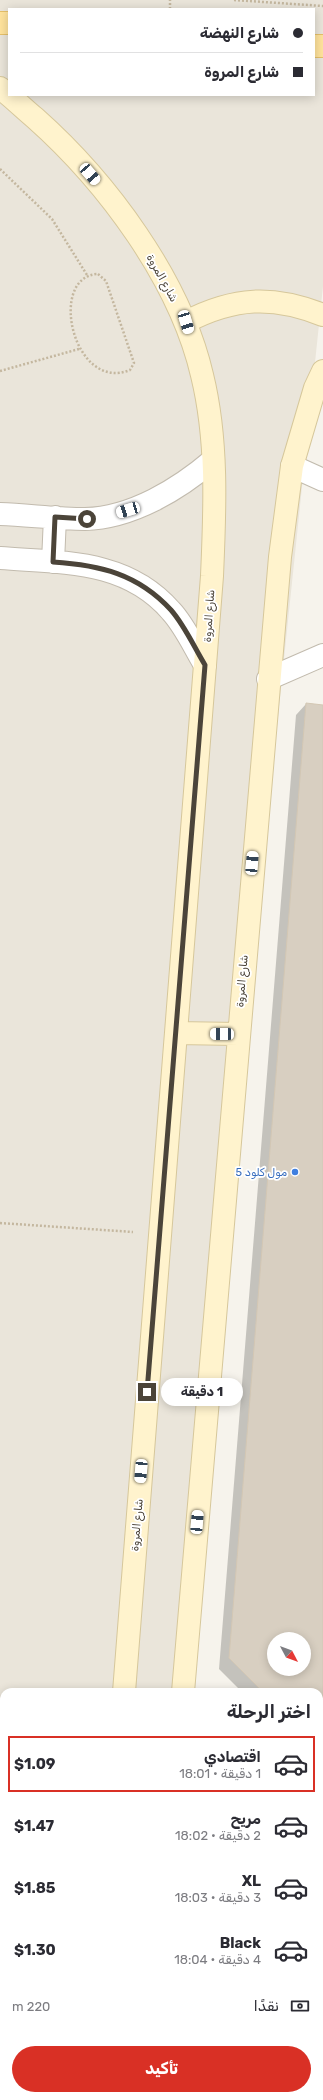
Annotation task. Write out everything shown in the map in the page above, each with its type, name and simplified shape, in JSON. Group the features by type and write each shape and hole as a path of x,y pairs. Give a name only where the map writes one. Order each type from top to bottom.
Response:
{"street":[{"name":"شارع المروة","path":"0,88 8,95"},
{"name":"شارع المروة","path":"9,96 61,141 109,196 151,256 186,322 202,375 214,444 214,529 205,665 124,1688"},
{"path":"186,322 207,311 230,304 254,301 285,303 323,315"},
{"name":"شارع المروة","path":"183,1688 268,679 280,557 292,466 315,388 323,371"},
{"path":"0,514 87,519 114,514 142,506 168,494 192,478 213,460"},
{"path":"292,466 323,480"},
{"path":"53,562 55,517"},
{"path":"0,558 86,564 123,575 149,590 172,611 205,665"},
{"path":"268,679 323,654"},
{"path":"176,1033 238,1034"}],"path":[{"path":"234,0 323,6"},
{"path":"318,0 318,6"},
{"path":"0,169 52,219 87,275"},
{"path":"98,274 106,281 134,363 130,370 120,374 108,373 89,361 79,349 72,331 70,312 73,293 82,279 87,275 98,274"},
{"path":"0,371 79,349"},
{"path":"0,1223 160,1234"}],"shaded area":[{"path":"0,0 323,0 323,286 176,1688 0,1688"}],"building":[{"name":"مول كلود 5","path":"306,703 323,705 323,1688 259,1688 229,1658"}],"place":[{"name":"مول كلود 5","path":"295,1172"}],"route":[{"path":"87,519 55,517 53,562 86,564 123,575 149,590 172,611 205,665 147,1392"}]}
